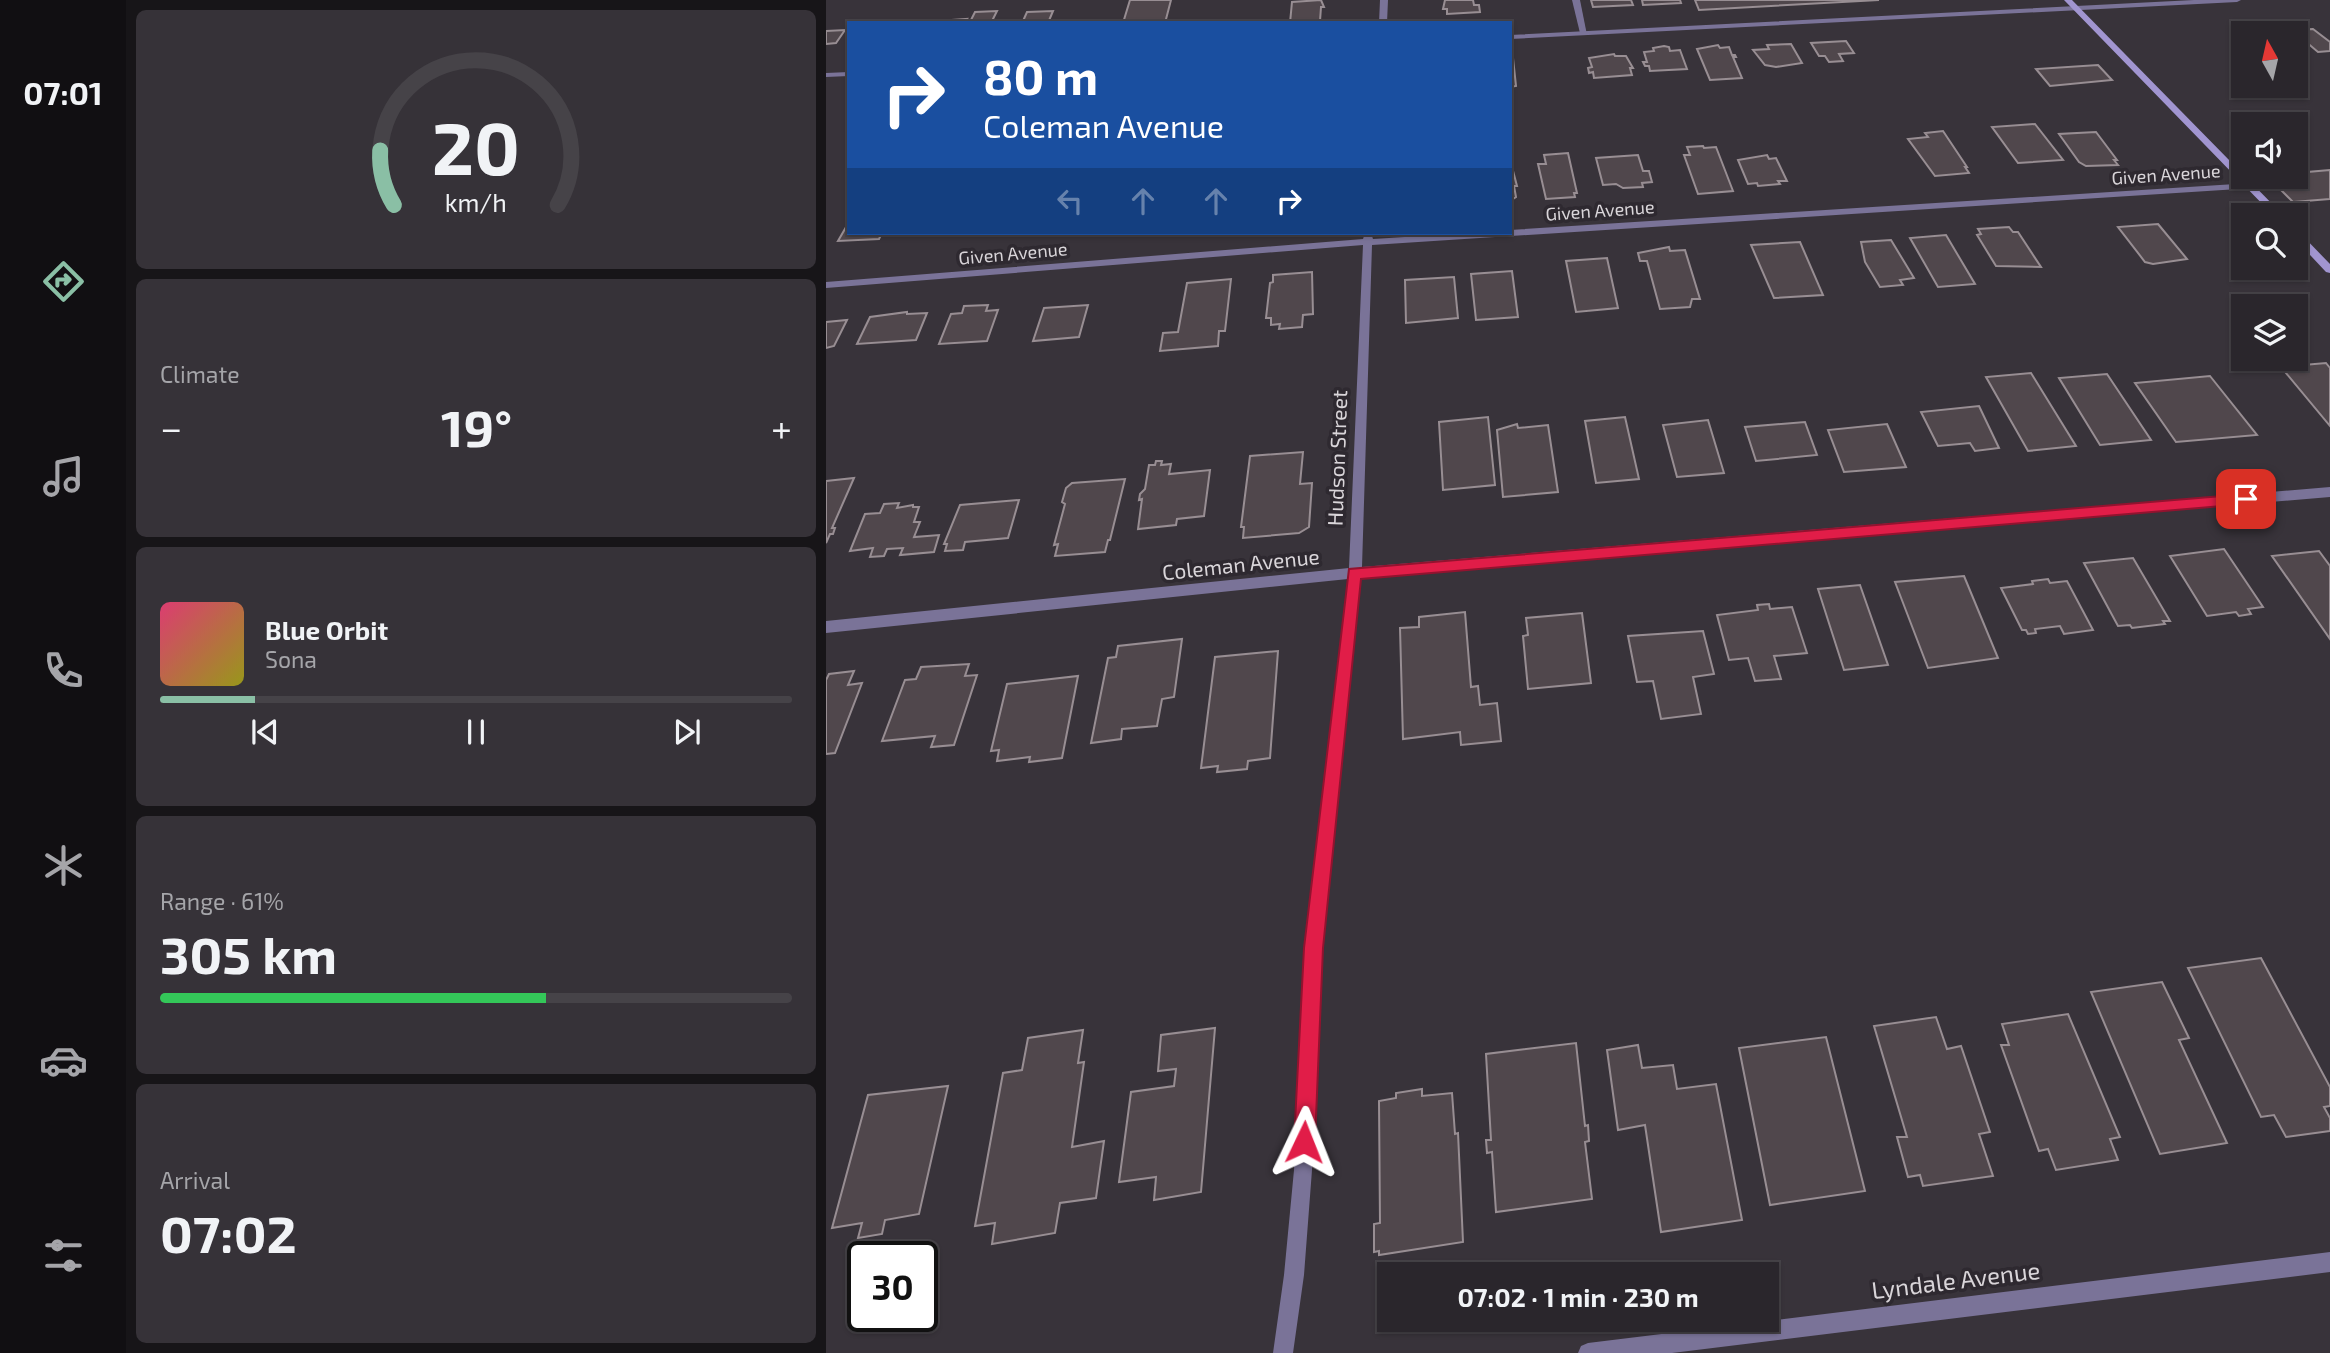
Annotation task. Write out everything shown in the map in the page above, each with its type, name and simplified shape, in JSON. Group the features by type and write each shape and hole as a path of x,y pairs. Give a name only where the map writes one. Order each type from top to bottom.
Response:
{"street":[{"path":"1383,21 1384,0"},
{"path":"1576,0 1584,33"},
{"path":"2068,0 2231,167"},
{"path":"1512,37 2238,0"},
{"path":"826,75 847,74"},
{"name":"Given Avenue","path":"1512,229 2231,187"},
{"path":"2253,189 2266,203"},
{"name":"Given Avenue","path":"826,285 1403,235"},
{"name":"Hudson Street","path":"1283,1353 1294,1275 1303,1170 1314,948 1355,573 1368,237"},
{"path":"2308,247 2330,270"},
{"name":"Coleman Avenue","path":"826,627 1355,573 2330,492"},
{"name":"Lyndale Avenue","path":"1588,1353 2330,1262"}],"building":[{"path":"1130,0 1171,0 1166,21 1124,21"},
{"path":"1321,0 1324,7 1321,7 1320,21 1290,21 1292,2"},
{"path":"1445,0 1473,0 1474,5 1479,5 1480,12 1447,14 1447,9 1443,9"},
{"path":"1591,0 1631,0 1633,5 1593,7"},
{"path":"1642,0 1680,0 1681,3 1643,5"},
{"path":"1695,0 1879,0 1699,10"},
{"path":"997,11 992,21 970,21 975,12"},
{"path":"1053,11 1049,21 1023,21 1027,12"},
{"path":"2308,29 2313,29 2330,42 2330,51 2318,52 2308,44"},
{"path":"845,30 836,43 826,44 826,31"},
{"path":"1846,41 1854,53 1839,54 1843,61 1829,62 1825,56 1819,56 1811,43"},
{"path":"1791,44 1802,63 1776,67 1765,65 1753,50 1769,49 1767,45"},
{"path":"1718,45 1720,48 1729,47 1732,55 1735,55 1736,57 1733,57 1742,78 1710,80 1697,49"},
{"path":"1669,47 1670,51 1680,50 1687,69 1650,71 1649,66 1645,66 1643,62 1647,62 1644,52"},
{"path":"1614,54 1626,56 1633,68 1630,68 1632,75 1594,78 1593,72 1589,73 1588,68 1592,67 1589,58"},
{"path":"1512,58 1513,58 1516,86 1512,87"},
{"path":"2098,65 2112,80 2050,86 2036,69"},
{"path":"2035,124 2063,160 2018,163 1992,127"},
{"path":"1943,131 1969,173 1935,176 1908,139 1928,137 1925,133"},
{"path":"2096,132 2118,165 2086,166 2079,162 2059,134"},
{"path":"1687,147 1716,147 1733,191 1698,194 1684,155 1690,155"},
{"path":"1568,153 1577,193 1574,193 1575,197 1546,199 1538,164 1546,164 1544,155"},
{"path":"1638,155 1643,171 1649,171 1652,182 1642,183 1643,187 1603,185 1596,158"},
{"path":"1767,155 1769,159 1776,158 1787,181 1758,186 1757,183 1748,184 1738,160"},
{"path":"1512,167 1517,186 1514,186 1516,197 1512,200"},
{"path":"2330,170 2330,199 2293,202 2280,189 2308,189 2308,172"},
{"path":"2158,224 2187,259 2153,264 2145,262 2118,227"},
{"path":"847,225 847,235 881,235 879,239 838,241"},
{"path":"2009,227 2013,232 2018,232 2041,267 1996,266 1977,235 1981,234 1978,229"},
{"path":"1946,235 1975,284 1938,287 1910,238"},
{"path":"1891,240 1914,278 1900,280 1903,285 1880,287 1865,262 1861,242"},
{"path":"1800,242 1823,295 1774,298 1751,245"},
{"path":"1669,247 1670,251 1685,250 1700,299 1692,299 1690,307 1660,309 1647,261 1640,261 1638,253"},
{"path":"1607,258 1618,308 1576,312 1566,261"},
{"path":"1512,271 1518,317 1476,320 1471,274"},
{"path":"1312,272 1313,314 1303,315 1302,327 1279,329 1280,324 1271,325 1271,318 1266,318 1273,275"},
{"path":"1454,277 1458,318 1406,323 1405,280"},
{"path":"1231,279 1225,331 1219,331 1218,346 1160,351 1163,333 1178,332 1187,283"},
{"path":"988,305 986,311 998,310 987,341 939,344 951,314 962,313 964,306"},
{"path":"1088,305 1079,337 1033,341 1044,308"},
{"path":"907,312 927,313 916,340 857,344 870,317"},
{"path":"847,320 834,346 826,348 826,322"},
{"path":"2326,363 2330,368 2330,426 2284,371 2308,371 2308,365"},
{"path":"2031,373 2076,446 2028,451 1986,377"},
{"path":"2107,374 2151,440 2100,445 2059,378"},
{"path":"2210,376 2257,435 2176,442 2135,383"},
{"path":"1979,406 1999,448 1975,451 1970,443 1938,446 1921,412"},
{"path":"1488,417 1495,485 1443,490 1439,422"},
{"path":"1625,417 1639,479 1596,483 1585,421"},
{"path":"1708,420 1724,473 1677,477 1663,425"},
{"path":"1805,422 1817,455 1756,461 1745,427"},
{"path":"1517,424 1518,428 1548,425 1558,492 1503,497 1497,430"},
{"path":"1887,424 1906,467 1844,472 1828,430"},
{"path":"1303,452 1300,484 1312,483 1309,527 1299,533 1243,538 1244,527 1241,527 1250,456"},
{"path":"1156,461 1162,461 1161,465 1171,464 1169,474 1210,470 1204,516 1177,519 1176,525 1138,529 1142,499 1139,500 1140,494 1145,489 1149,465 1155,465"},
{"path":"854,478 832,528 835,528 833,534 830,534 826,543 826,481"},
{"path":"1125,479 1105,552 1055,556 1058,544 1054,545 1065,504 1062,502 1066,488 1072,483"},
{"path":"1019,500 1008,538 965,542 963,550 945,551 947,544 944,544 960,505"},
{"path":"899,503 897,508 913,505 919,507 914,522 920,522 914,537 939,535 934,552 900,555 903,548 887,549 884,556 870,557 873,548 850,551 865,514 880,513 884,504"},
{"path":"2224,549 2263,607 2248,609 2251,614 2239,616 2236,612 2207,616 2170,556"},
{"path":"2319,551 2330,566 2330,639 2272,556"},
{"path":"2133,558 2170,621 2163,621 2165,624 2132,628 2130,625 2118,626 2084,563"},
{"path":"1964,576 1998,658 1928,668 1895,582"},
{"path":"2048,579 2050,583 2067,581 2093,630 2064,634 2060,626 2035,629 2036,633 2028,634 2026,630 2022,630 2001,588"},
{"path":"1860,585 1888,665 1844,670 1818,589"},
{"path":"1769,604 1770,609 1792,607 1807,653 1774,656 1781,679 1755,681 1748,658 1729,660 1717,615 1758,610 1757,605"},
{"path":"1465,612 1471,687 1478,686 1480,705 1497,703 1501,741 1461,745 1460,732 1403,739 1400,628 1419,627 1419,617"},
{"path":"1582,613 1591,683 1528,689 1523,636 1528,635 1526,618"},
{"path":"1703,631 1714,674 1693,677 1701,714 1661,719 1653,681 1637,682 1628,636"},
{"path":"1182,639 1174,697 1162,699 1157,726 1122,729 1121,739 1091,743 1108,658 1116,657 1118,646"},
{"path":"1278,651 1270,758 1248,761 1247,769 1217,772 1218,766 1201,768 1215,657"},
{"path":"969,664 965,676 977,675 954,745 931,747 935,736 882,741 905,680 916,679 921,667"},
{"path":"854,671 848,685 862,683 835,753 826,754 826,680 829,674"},
{"path":"1078,676 1062,758 1029,762 1030,757 997,761 999,750 991,751 1007,684"},
{"path":"2261,958 2330,1087 2330,1106 2324,1107 2330,1118 2330,1131 2286,1137 2274,1115 2261,1117 2188,968"},
{"path":"2162,982 2189,1038 2179,1040 2227,1143 2160,1154 2091,992"},
{"path":"2068,1014 2120,1137 2110,1139 2118,1160 2056,1170 2048,1149 2039,1151 2001,1045 2009,1045 2002,1024"},
{"path":"1936,1017 1947,1049 1961,1046 1990,1132 1979,1134 1993,1176 1923,1186 1920,1175 1908,1177 1897,1137 1907,1137 1874,1026"},
{"path":"1215,1028 1201,1192 1154,1200 1156,1177 1119,1182 1131,1092 1174,1086 1176,1069 1158,1071 1161,1035"},
{"path":"1083,1030 1078,1063 1084,1062 1072,1147 1104,1141 1096,1198 1060,1203 1055,1233 992,1244 995,1223 975,1226 1003,1073 1022,1070 1028,1038"},
{"path":"1826,1037 1865,1191 1770,1205 1739,1048"},
{"path":"1576,1043 1585,1126 1588,1125 1589,1141 1585,1142 1592,1199 1496,1212 1492,1152 1487,1153 1486,1140 1491,1140 1486,1054"},
{"path":"1638,1045 1642,1068 1673,1065 1677,1089 1716,1084 1742,1220 1661,1232 1645,1125 1618,1130 1607,1050"},
{"path":"948,1086 919,1214 885,1220 882,1234 858,1238 862,1223 832,1228 868,1095"},
{"path":"1422,1089 1422,1096 1452,1093 1455,1134 1458,1133 1463,1242 1379,1255 1379,1251 1374,1252 1374,1224 1380,1223 1379,1101 1396,1098 1396,1093"}],"route":[{"path":"1304,1142 1314,948 1355,573 2246,499"}]}
